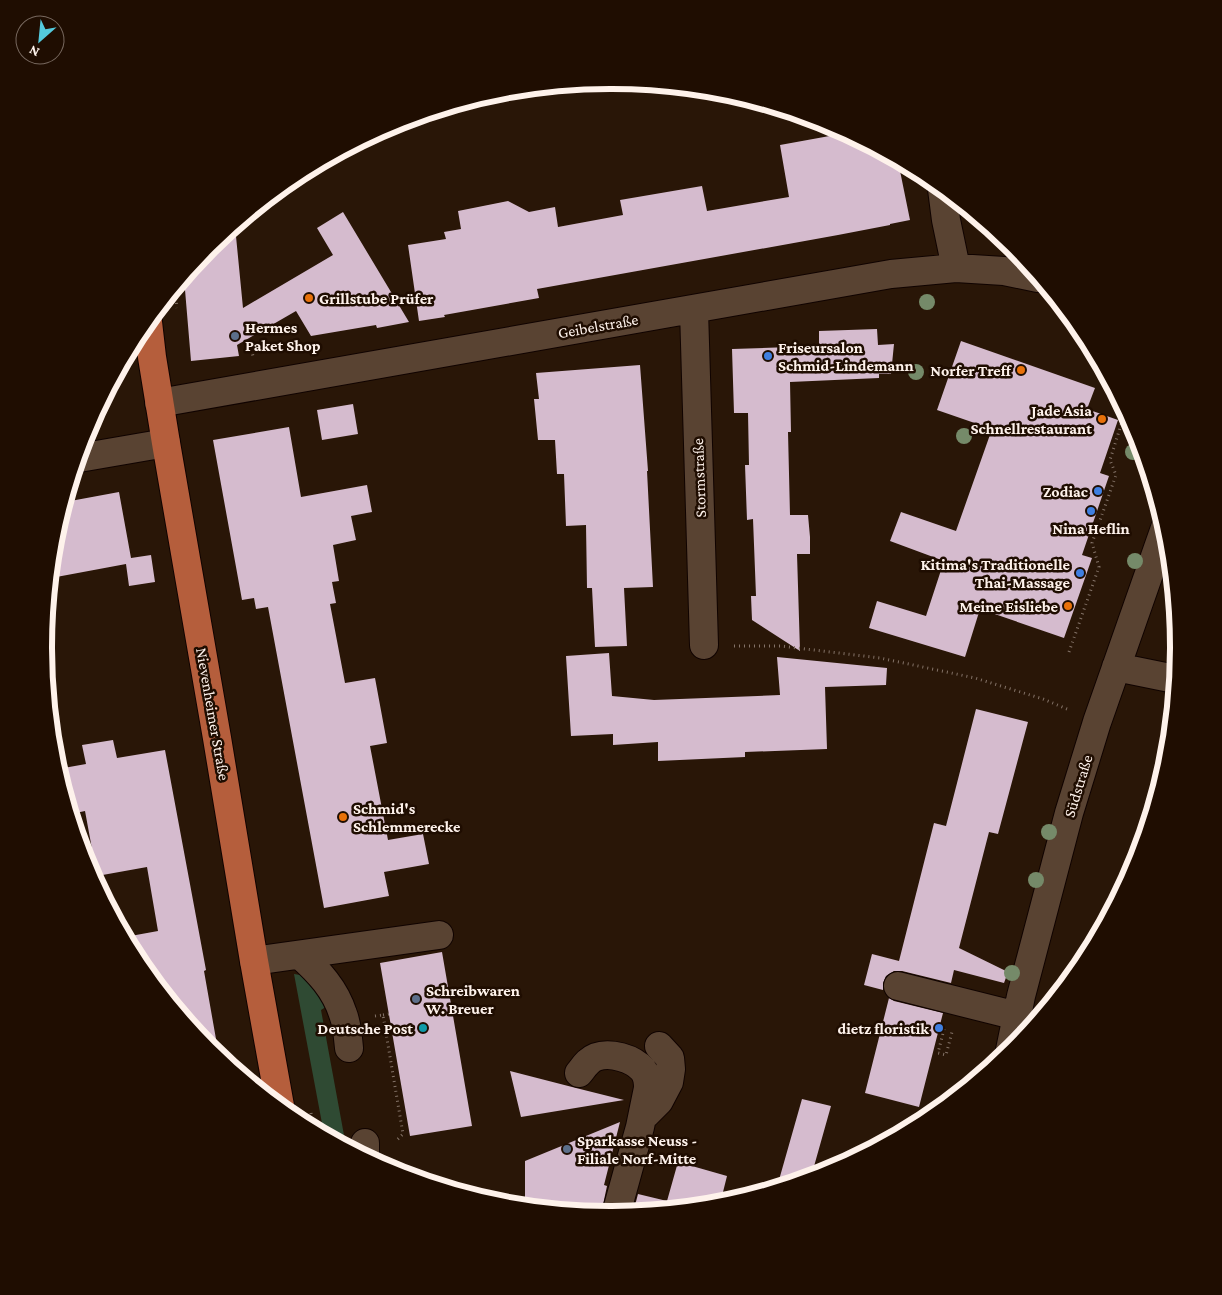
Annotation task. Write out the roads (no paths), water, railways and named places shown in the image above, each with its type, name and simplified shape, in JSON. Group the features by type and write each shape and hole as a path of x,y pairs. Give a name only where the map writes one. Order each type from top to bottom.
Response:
{"main road":[{"name":"Nievenheimer Straße","path":"149,334 159,403 278,1096"}],"street":[{"path":"943,199 956,268"},
{"name":"Geibelstraße","path":"159,403 891,274 956,268 1004,271 1028,276"},
{"name":"Stormstraße","path":"694,310 704,646"},
{"path":"86,457 166,443"},
{"name":"Südstraße","path":"1013,1035 1021,996 1069,813 1097,722 1159,541"},
{"path":"1116,667 1168,678"},
{"path":"254,961 439,935"},
{"path":"300,955 320,974 336,995 344,1015 349,1048"},
{"path":"898,986 952,1012 1017,1016"},
{"path":"643,1117 659,1101 669,1082 672,1069 670,1058 658,1046"},
{"path":"579,1073 588,1061 594,1057 618,1057 637,1064 643,1070 648,1082 643,1117 618,1206"}],"place":[{"name":"Grillstube Prüfer","path":"309,298"},
{"name":"Hermes Paket Shop","path":"235,336"},
{"name":"Friseursalon Schmid-Lindemann","path":"768,356"},
{"name":"Norfer Treff","path":"1021,370"},
{"name":"Jade Asia Schnellrestaurant","path":"1102,419"},
{"name":"Zodiac","path":"1098,491"},
{"name":"Nina Heflin","path":"1091,511"},
{"name":"Kitima's Traditionelle Thai-Massage","path":"1080,573"},
{"name":"Meine Eisliebe","path":"1068,606"},
{"name":"Schmid's Schlemmerecke","path":"343,817"},
{"name":"Schreibwaren W. Breuer","path":"416,999"},
{"name":"Deutsche Post","path":"423,1028"},
{"name":"dietz floristik","path":"939,1028"},
{"name":"Sparkasse Neuss - Filiale Norf-Mitte","path":"567,1149"}]}
